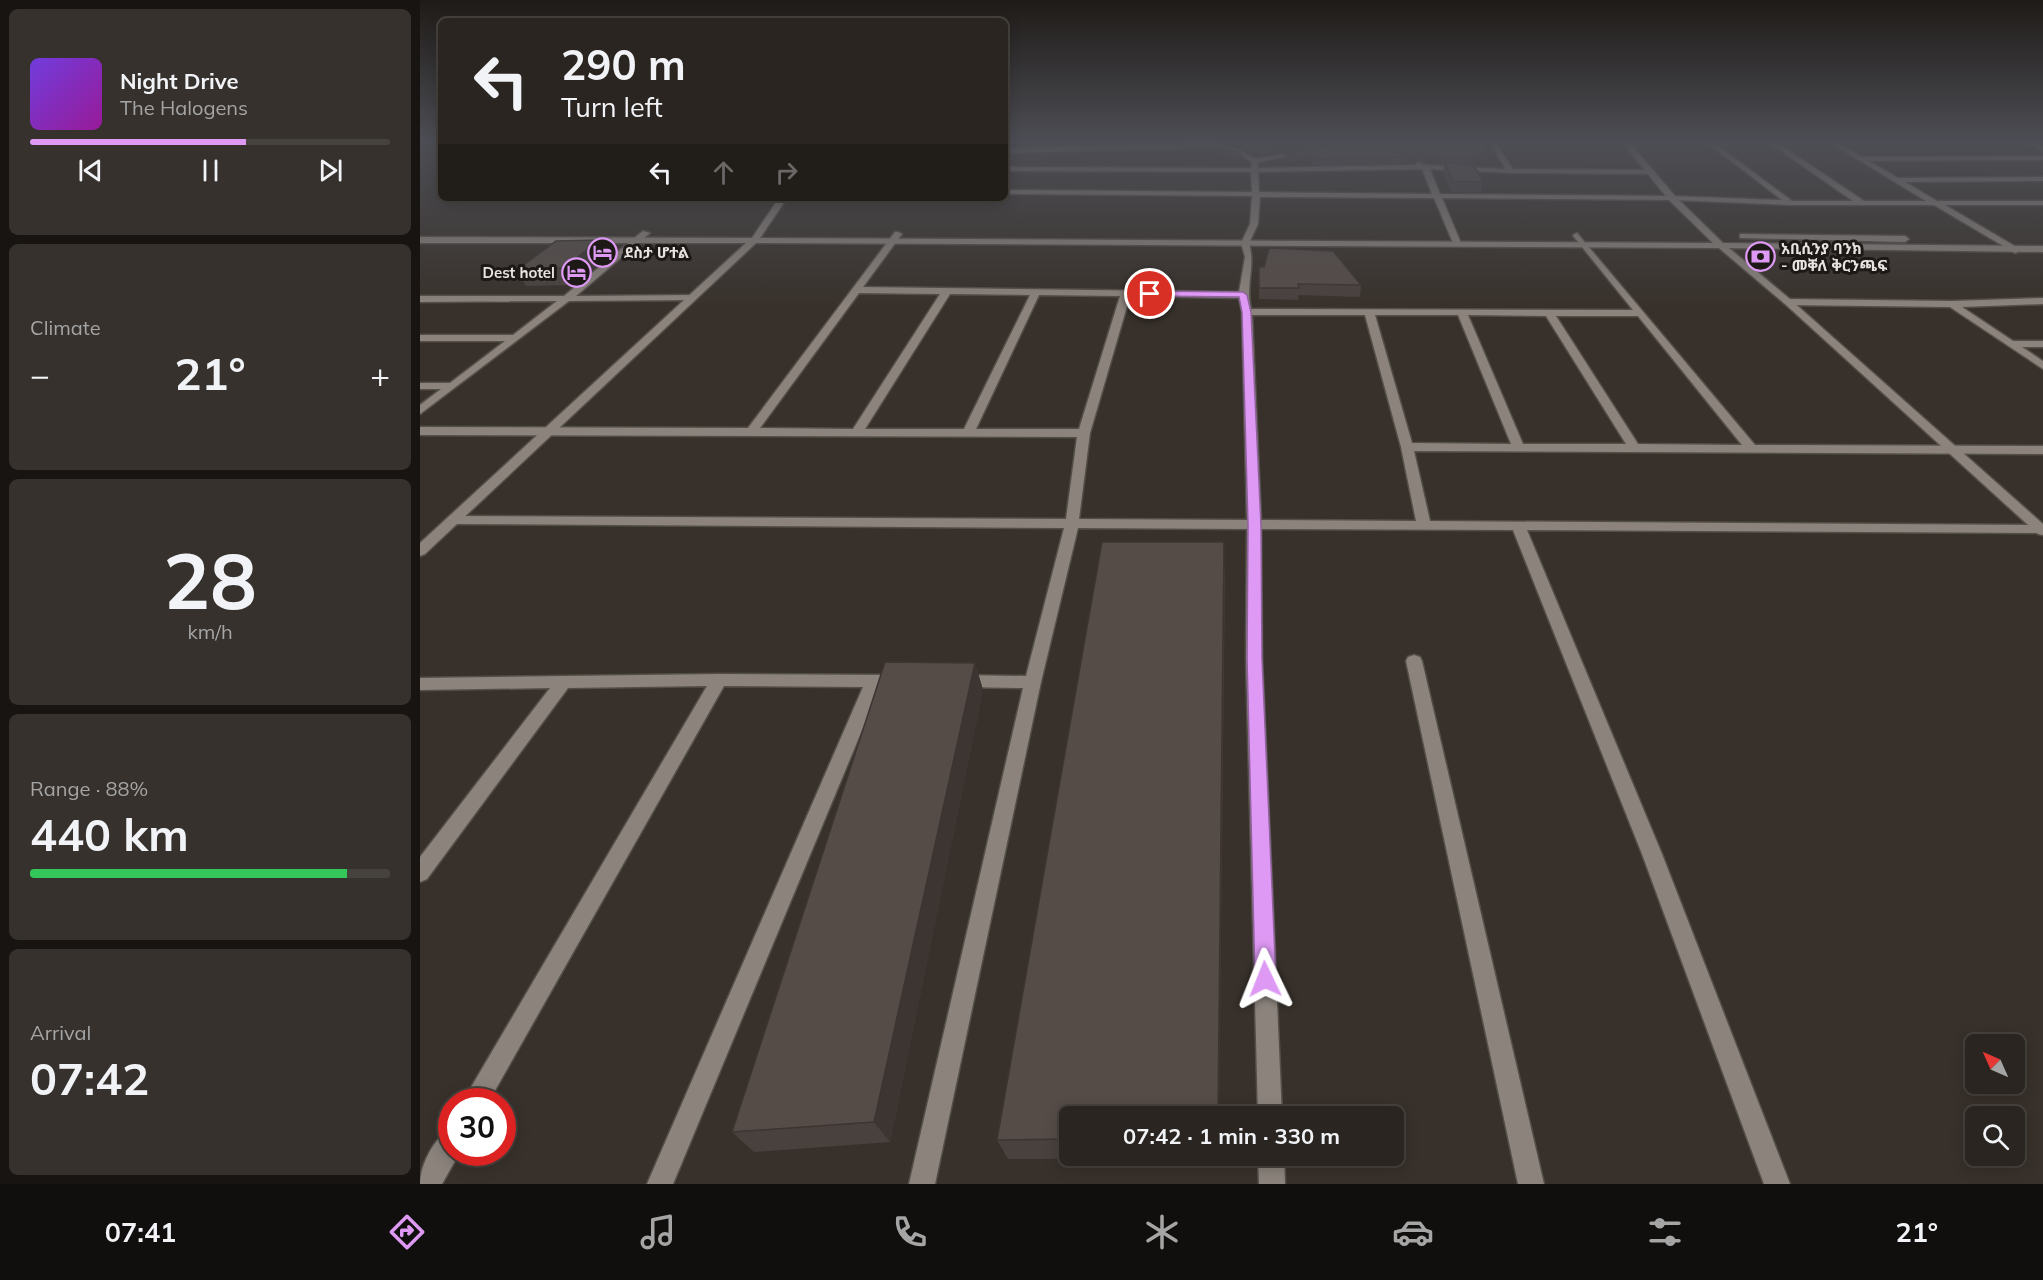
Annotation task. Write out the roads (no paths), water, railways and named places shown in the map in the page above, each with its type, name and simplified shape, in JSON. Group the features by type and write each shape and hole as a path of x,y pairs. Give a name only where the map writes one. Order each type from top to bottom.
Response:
{"street":[{"path":"1257,197 1249,238 1249,257 1243,295 1246,312 1254,525 1255,670 1270,1106"},
{"path":"1439,197 1455,238"},
{"path":"1585,197 1790,203 2043,203"},
{"path":"1782,197 1790,203"},
{"path":"1853,197 1862,203"},
{"path":"1923,197 2015,250"},
{"path":"1672,198 1708,235 1719,240 2042,530"},
{"path":"420,551 756,237 781,201"},
{"path":"420,232 646,233 1092,243 1249,238"},
{"path":"420,411 566,299 646,233"},
{"path":"1092,243 1096,234"},
{"path":"896,238 1096,234 1249,238 1649,235"},
{"path":"1577,235 1752,448"},
{"path":"1696,235 1708,235"},
{"path":"1731,235 2043,241"},
{"path":"420,240 635,241 756,237"},
{"path":"751,432 896,238"},
{"path":"1455,238 1585,244 1719,240 1802,248 2043,249"},
{"path":"856,290 1243,295"},
{"path":"857,432 947,291"},
{"path":"969,432 1036,292"},
{"path":"922,1184 1033,682 1072,524 1084,433 1126,293"},
{"path":"420,299 692,298"},
{"path":"1788,302 1952,304 2043,301"},
{"path":"1952,304 2043,366"},
{"path":"1246,312 1640,313"},
{"path":"1370,312 1407,447 1424,526"},
{"path":"1462,313 1518,447"},
{"path":"1549,313 1634,448"},
{"path":"420,338 516,338"},
{"path":"2011,344 2043,344"},
{"path":"420,386 452,386"},
{"path":"420,431 1084,433"},
{"path":"1407,447 2043,450"},
{"path":"454,520 2042,530"},
{"path":"1518,526 1591,697 1700,975 1777,1184"},
{"path":"1414,661 1531,1184"},
{"path":"483,1088 719,680"},
{"path":"420,684 719,680 908,681"},
{"path":"660,1184 874,681"},
{"path":"942,681 1033,682"},
{"path":"420,873 563,683"},
{"path":"427,1184 438,1165"},
{"path":"1272,1166 1272,1184"}],"place":[{"name":"ደስታ ሆተል","path":"603,252"},
{"name":"አቢሲንያ ባንክ - መቐለ ቅርንጫፍ","path":"1760,257"},
{"name":"Dest hotel","path":"576,272"}]}
